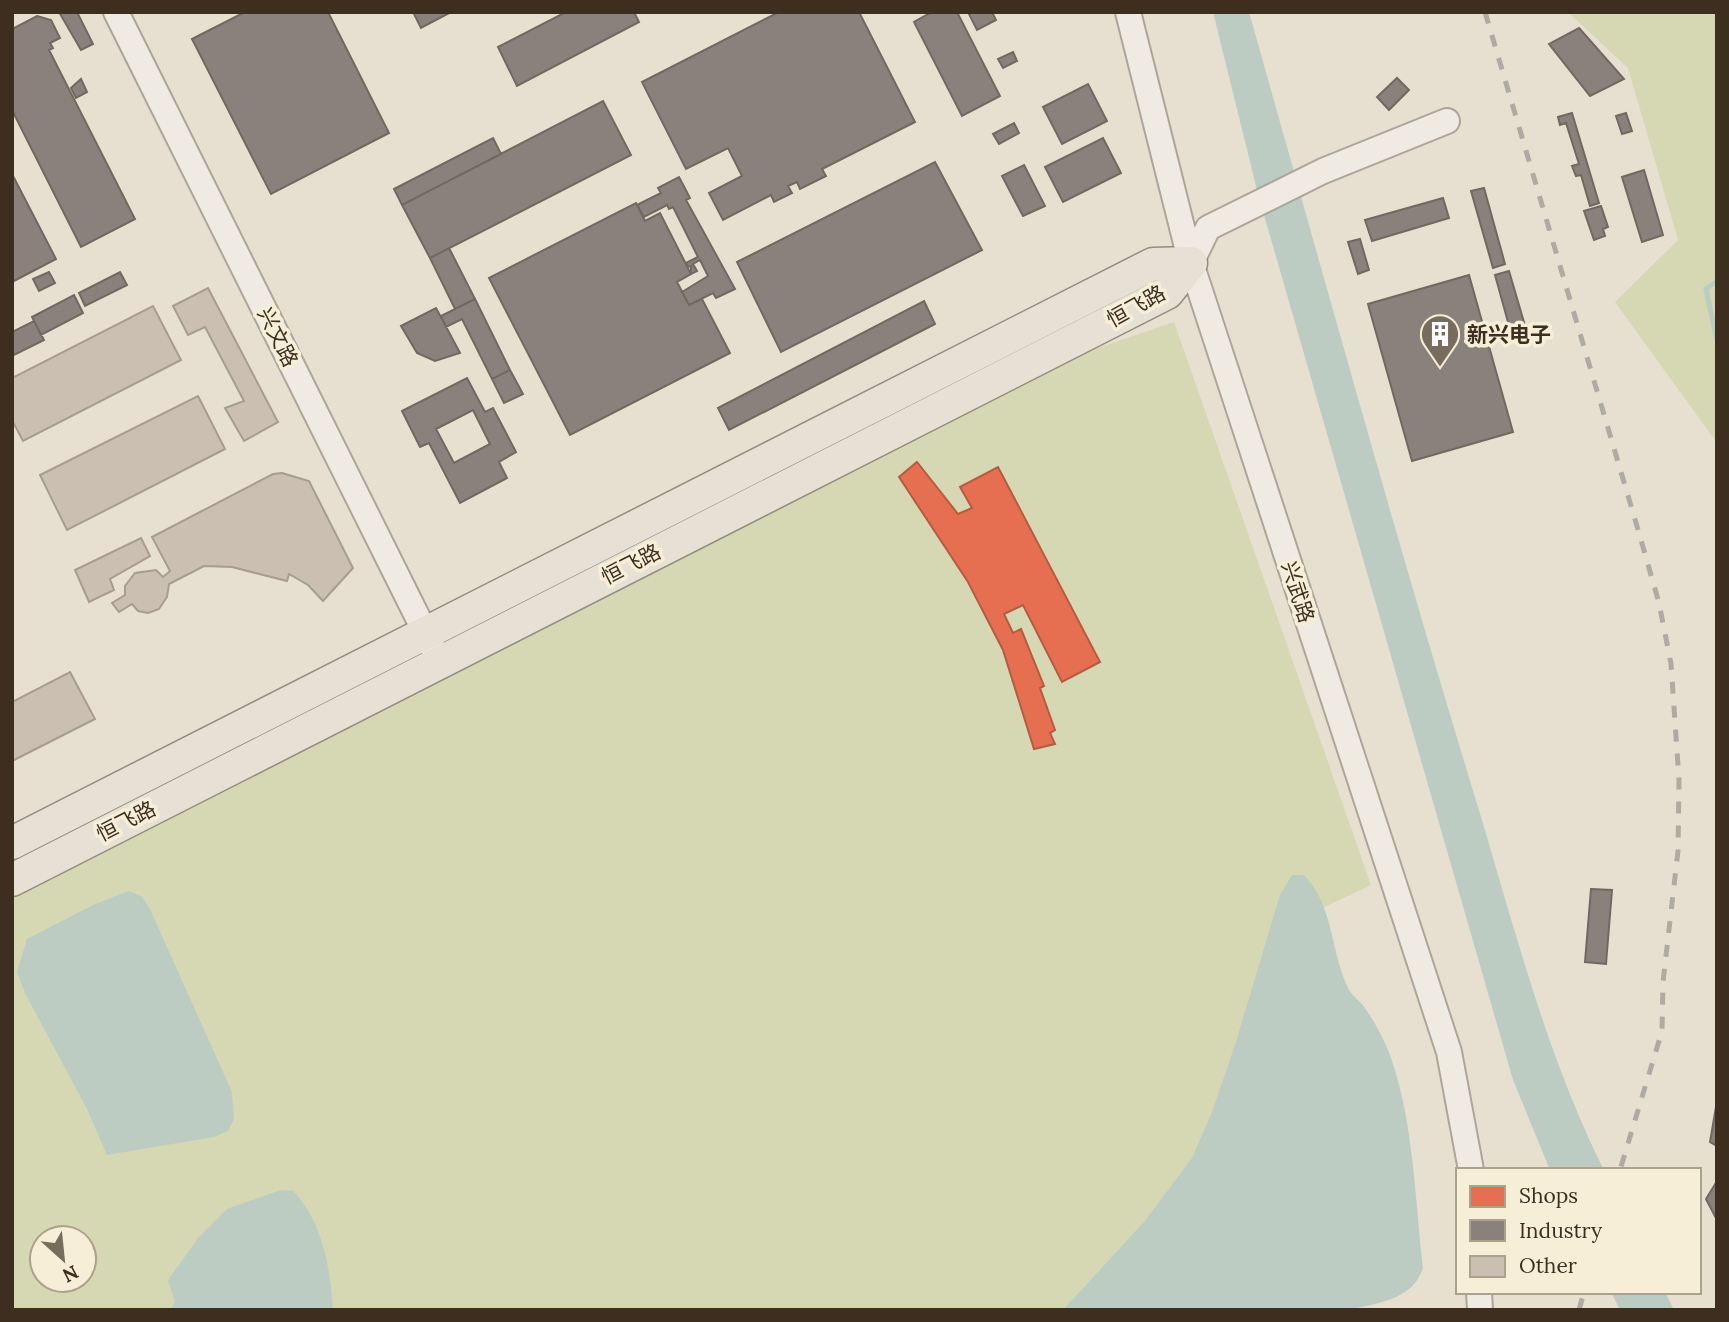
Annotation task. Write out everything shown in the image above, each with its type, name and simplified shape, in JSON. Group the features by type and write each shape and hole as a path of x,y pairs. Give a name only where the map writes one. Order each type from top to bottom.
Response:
{"main road":[{"name":"恒飞路","path":"12,843 1153,264 1191,263"},
{"name":"恒飞路","path":"12,880 1167,293 1191,263"}],"street":[{"name":"兴文路","path":"116,12 439,661"},
{"name":"兴武路","path":"1128,12 1191,263 1449,1052 1471,1168"},
{"path":"1191,263 1208,228 1323,171 1447,121"}],"green space":[{"path":"1568,12 1717,12 1717,443 1615,302 1678,240 1628,68"},
{"path":"1174,322 1371,885 1291,923 1237,1106 1082,1310 12,1310 12,896 1074,356"}],"shaded area":[{"path":"1213,12 1249,12 1442,688 1530,980 1563,1077 1603,1168 1549,1168 1513,1080 1258,194"},
{"path":"1292,875 1304,875 1321,900 1348,988 1375,1024 1392,1061 1405,1111 1413,1163 1423,1268 1418,1279 1402,1294 1392,1299 1346,1310 1063,1310 1144,1222 1192,1158 1212,1112 1235,1045 1280,895"},
{"path":"129,891 141,896 149,907 232,1092 234,1119 228,1131 214,1137 107,1155 87,1109 26,995 17,972 27,939 93,905"},
{"path":"281,1190 293,1191 303,1203 318,1231 327,1262 333,1310 170,1310 175,1302 168,1280 199,1237 227,1209"},
{"path":"1612,1294 1666,1294 1674,1310 1620,1310"}],"building: Shops":[{"path":"917,462 958,514 972,508 960,487 998,467 1100,662 1062,682 1023,605 1004,614 1013,633 1021,629 1044,686 1040,688 1055,730 1050,733 1055,744 1034,749 1003,650 968,582 899,477"}],"building: Industry":[{"path":"59,12 77,12 93,44 81,50"},
{"path":"245,12 328,12 389,133 271,194 192,39"},
{"path":"413,12 451,12 421,28"},
{"path":"566,12 634,12 639,22 517,86 498,47"},
{"path":"779,12 859,12 915,122 822,169 826,176 800,189 797,182 788,186 792,193 774,202 771,195 723,220 709,193 742,176 728,148 686,169 642,82"},
{"path":"932,12 957,12 1000,96 962,116 914,22"},
{"path":"968,12 992,12 996,20 977,30"},
{"path":"37,16 51,20 60,38 50,43 53,48 49,50 135,219 81,247 12,110 12,29"},
{"path":"1579,28 1624,79 1590,96 1549,44"},
{"path":"1013,52 1017,61 1003,68 998,59"},
{"path":"1397,78 1409,90 1389,110 1377,97"},
{"path":"81,79 87,92 76,98 71,88"},
{"path":"1088,84 1107,121 1062,144 1043,107"},
{"path":"603,101 631,155 430,258 402,205"},
{"path":"1572,113 1599,203 1590,206 1581,175 1576,176 1572,166 1579,164 1566,123 1560,125 1558,117"},
{"path":"1626,113 1632,131 1622,134 1616,116"},
{"path":"1014,123 1019,133 999,144 993,134"},
{"path":"493,138 501,154 402,205 394,189"},
{"path":"1103,138 1121,173 1063,202 1045,167"},
{"path":"935,162 982,250 781,352 737,262"},
{"path":"1024,165 1045,206 1023,216 1002,176"},
{"path":"1644,170 1663,235 1642,242 1622,177"},
{"path":"12,174 56,259 12,282"},
{"path":"679,177 690,198 686,200 735,289 716,298 713,293 689,305 682,292 708,276 700,260 693,264 697,271 691,274 691,266 688,267 686,263 698,257 673,207 669,209 667,205 644,217 637,205 661,193 658,188"},
{"path":"1484,188 1505,264 1493,268 1471,191"},
{"path":"1443,198 1449,218 1372,241 1365,220"},
{"path":"636,203 645,221 660,213 691,274 677,282 689,305 702,299 730,353 570,435 489,278"},
{"path":"1601,206 1608,227 1603,229 1605,236 1594,240 1584,211"},
{"path":"1360,239 1369,270 1358,274 1348,242"},
{"path":"449,248 475,299 455,309 430,258"},
{"path":"1509,271 1528,336 1513,340 1495,275"},
{"path":"49,272 55,283 39,291 33,279"},
{"path":"120,272 127,285 85,306 79,293"},
{"name":"新兴电子","path":"1469,275 1513,432 1412,461 1368,304"},
{"path":"74,295 83,313 41,335 32,317"},
{"path":"475,299 510,370 492,379 462,319 446,327 441,316"},
{"path":"924,301 935,324 729,430 718,408"},
{"path":"436,308 460,353 435,361 417,353 401,326"},
{"path":"34,321 44,340 12,356 12,332"},
{"path":"510,370 523,394 504,403 492,379"},
{"path":"467,378 485,412 493,408 516,452 499,462 507,478 460,503 429,443 420,447 402,411","holes":["473,410 490,444 454,463 436,429"]},
{"path":"1591,889 1612,890 1606,964 1585,962"},
{"path":"1717,1101 1717,1146 1710,1142"},
{"path":"1717,1181 1717,1220 1706,1199"}],"building: Other":[{"path":"208,288 278,422 244,441 225,408 244,401 205,327 188,335 173,306"},
{"path":"153,306 181,360 23,441 12,420 12,378"},
{"path":"198,396 225,449 67,530 40,475"},
{"path":"282,473 309,481 353,568 323,601 308,585 289,574 287,581 232,567 204,566 169,584 167,597 159,609 148,613 138,611 132,604 119,612 112,603 125,595 125,586 135,573 156,570 163,577 170,571 152,537 273,474"},
{"path":"141,538 150,556 110,579 114,590 89,602 75,570"},
{"path":"70,672 95,719 12,761 12,702"}],"waterway":[{"path":"1717,281 1706,289 1717,341"}],"railway":[{"path":"1485,12 1659,603 1671,664 1679,780 1678,851 1663,982 1662,1031 1621,1168"},
{"path":"1579,1310 1583,1294"}],"place":[{"name":"新兴电子","path":"1440,368"}]}
